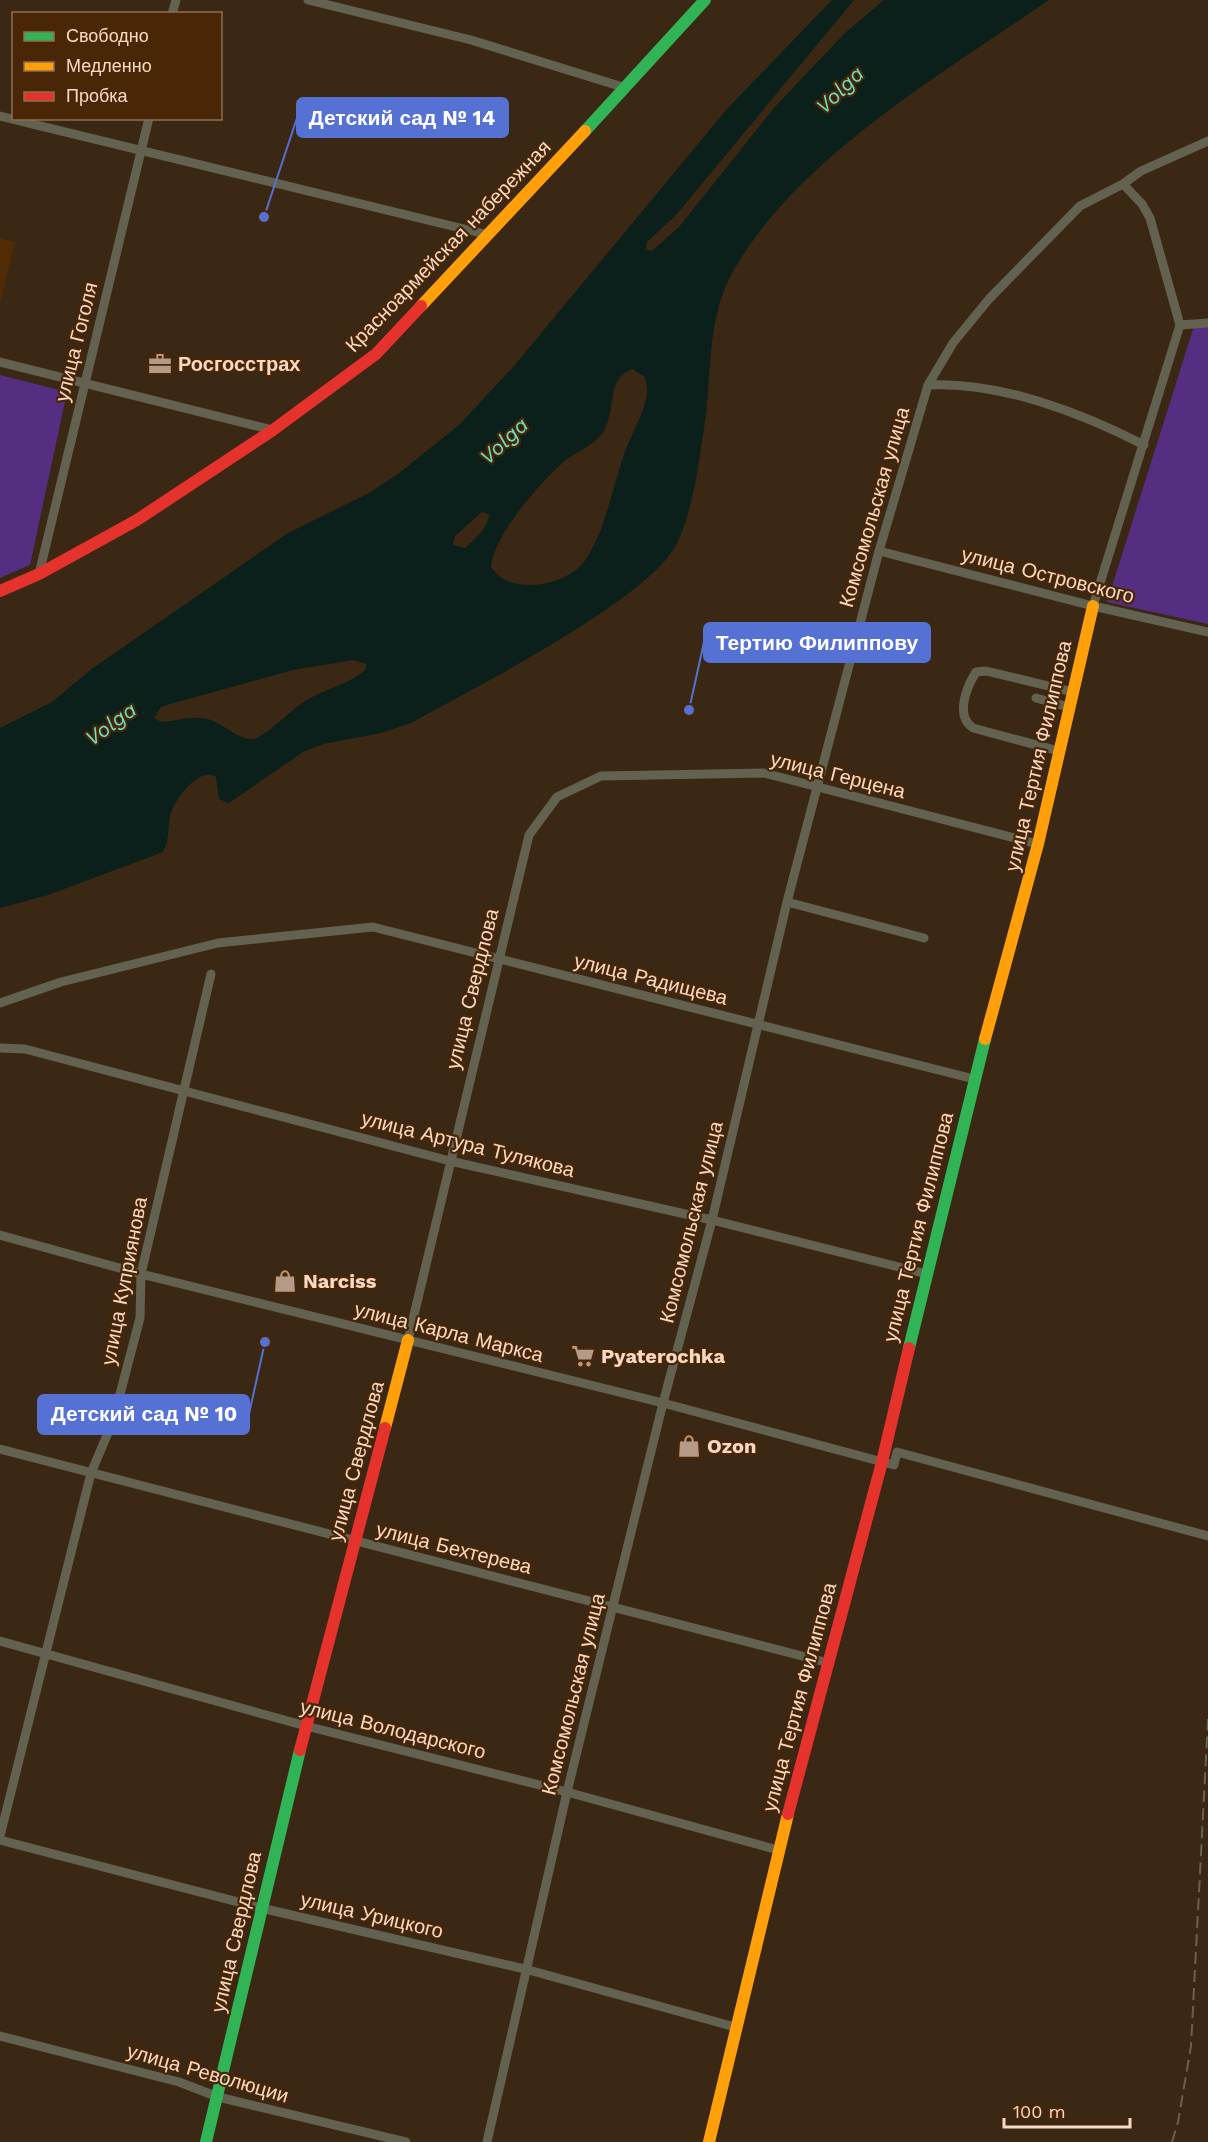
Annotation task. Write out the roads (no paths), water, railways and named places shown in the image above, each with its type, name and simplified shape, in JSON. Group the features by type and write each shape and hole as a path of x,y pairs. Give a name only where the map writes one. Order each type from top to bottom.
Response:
{"street":[{"path":"308,0 471,40 626,88"},
{"name":"Красноармейская набережная","path":"0,591 39,574 137,520 273,430 376,354 626,88 705,0"},
{"path":"16,120 489,235"},
{"name":"улица Гоголя","path":"39,574 149,120"},
{"name":"Комсомольская улица","path":"487,2142 567,1792 663,1403 712,1220 787,902 879,551 927,385 953,343 989,299 1080,206 1123,184 1141,171 1208,141"},
{"path":"1123,184 1142,204 1150,218 1180,324 1208,323"},
{"name":"улица Тертия Филиппова","path":"709,2142 778,1850 885,1463 974,1079 1038,844 1093,606 1180,324"},
{"path":"0,362 273,430"},
{"path":"927,385 956,383 1030,400 1095,420 1144,445"},
{"name":"улица Островского","path":"879,551 1093,606 1208,632"},
{"path":"1059,751 974,728 966,723 962,712 976,672 986,671 1072,692"},
{"path":"1036,698 1069,707"},
{"name":"улица Герцена","path":"557,797 601,776 764,773 1038,844"},
{"name":"улица Свердлова","path":"206,2142 306,1726 408,1340 529,835 557,797"},
{"path":"787,902 924,938"},
{"name":"улица Радищева","path":"0,1003 61,982 218,943 373,927 974,1079"},
{"name":"улица Куприянова","path":"0,1838 48,1653 91,1473 113,1421 140,1318 141,1274 211,974"},
{"name":"улица Артура Тулякова","path":"0,1048 25,1050 450,1161 712,1220 927,1274"},
{"name":"улица Карла Маркса","path":"0,1235 141,1274 663,1403 885,1463"},
{"name":"улица Бехтерева","path":"0,1449 829,1663"},
{"path":"885,1463 894,1465 897,1452 1208,1536"},
{"name":"улица Володарского","path":"0,1641 306,1726 567,1792 778,1850"},
{"name":"улица Урицкого","path":"0,1838 261,1908 525,1969 735,2027"},
{"name":"улица Революции","path":"0,2036 179,2082 218,2097 406,2142"}],"water":[{"name":"Volga","path":"832,0 854,0 676,215 647,242 646,250 652,251 679,227 774,108 844,34 884,0 1049,0 877,119 796,189 763,228 735,268 725,287 719,306 714,326 707,407 697,472 683,529 677,543 661,565 633,590 556,642 411,723 381,733 323,744 303,752 229,803 219,799 216,777 210,775 196,779 175,804 170,816 167,842 163,852 48,895 0,908 0,728 52,702 93,668 288,533 369,493 398,474 459,425 514,366 727,109","holes":["632,369 645,377 647,396 629,441 603,524 592,550 573,572 552,582 524,585 503,579 491,567 494,554 510,524 521,508 557,468 601,435 609,417 614,389 623,374","482,512 489,514 484,528 465,548 453,545 455,536","353,660 366,664 366,669 359,675 309,699 264,734 253,739 241,737 207,719 189,718 161,722 154,718 161,707 293,670"]}],"railway":[{"path":"1172,2142 1178,2122 1191,2046 1208,1719"}],"place":[{"name":"Детский сад № 14","path":"264,217"},
{"name":"Росгосстрах","path":"160,364"},
{"name":"Тертию Филиппову","path":"689,710"},
{"name":"Narciss","path":"285,1281"},
{"name":"Детский сад № 10","path":"265,1342"},
{"name":"Pyaterochka","path":"583,1356"},
{"name":"Ozon","path":"689,1446"}]}
